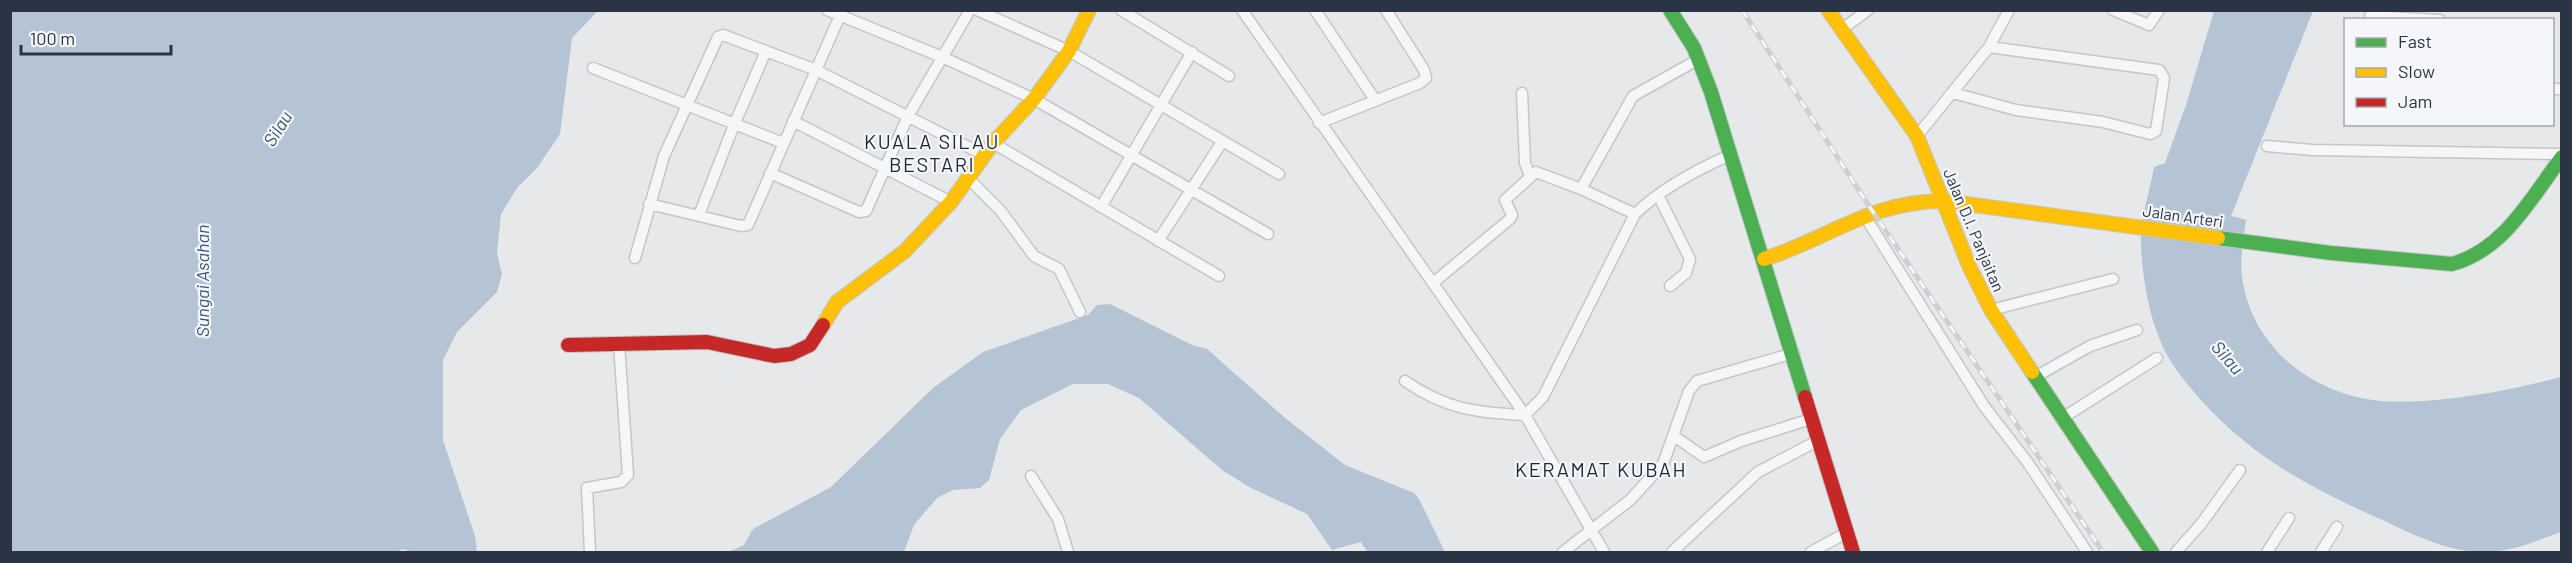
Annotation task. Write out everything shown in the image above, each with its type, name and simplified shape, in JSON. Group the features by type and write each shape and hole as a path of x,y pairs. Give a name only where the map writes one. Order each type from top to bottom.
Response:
{"main road":[{"path":"568,345 707,342 774,356 801,350 819,334 837,302 905,251 951,202 993,143 1034,99 1069,51 1089,10"},
{"path":"1670,10 1699,59 1794,353 1853,552"},
{"name":"Jalan D.I. Panjaitan","path":"1828,10 1917,136 1970,268 1991,310 2061,419 2152,552"},
{"name":"Jalan Arteri","path":"1764,259 1798,248 1864,215 1918,201 1944,201 2331,253 2452,264 2471,259 2499,240 2562,156"}],"street":[{"path":"827,10 841,13 1034,99 1268,234"},
{"path":"770,173 862,213 868,208 908,116 970,10"},
{"path":"977,10 1069,51 1279,174"},
{"path":"1121,10 1229,76"},
{"path":"1242,10 1525,415 1604,552"},
{"path":"1315,10 1375,100"},
{"path":"1319,123 1420,83 1426,78 1424,70 1386,10"},
{"path":"1841,30 1868,10"},
{"path":"1917,136 1989,47 2009,10"},
{"path":"2113,10 2149,25 2159,10"},
{"path":"649,204 746,226 750,222 841,13"},
{"path":"2370,15 2412,18"},
{"path":"635,258 664,156 718,37 723,35 816,70 984,155"},
{"path":"1953,93 2016,110 2103,122 2150,134 2156,131 2164,78 2159,70 1989,47"},
{"path":"699,215 766,51"},
{"path":"1101,207 1192,52"},
{"path":"1581,189 1633,96 1699,59"},
{"path":"593,68 783,143"},
{"path":"1522,93 1525,163 1530,176"},
{"path":"793,121 887,167 951,202"},
{"path":"1158,241 1222,142"},
{"path":"993,143 1219,276"},
{"path":"2267,146 2312,150 2562,156"},
{"path":"1405,381 1429,398 1457,407 1495,414 1525,415 1543,397 1635,214 1658,195 1700,169 1731,155"},
{"path":"1433,283 1510,219 1512,215 1505,200 1536,172 1581,189 1635,214"},
{"path":"967,177 1000,210 1034,256 1059,269 1080,312"},
{"path":"1658,195 1690,259 1686,273 1670,286"},
{"path":"1864,215 1984,406 2028,463 2087,552"},
{"path":"1991,310 2113,279"},
{"path":"2036,377 2090,346 2137,330"},
{"path":"590,552 587,489 621,482 628,475 619,344"},
{"path":"1563,552 1630,500 1663,464 1689,391 1697,381 1794,353"},
{"path":"2061,419 2157,358"},
{"path":"1674,436 1704,457 1741,441 1812,418"},
{"path":"1672,552 1758,472 1819,440"},
{"path":"2176,552 2201,525 2240,470"},
{"path":"1031,476 1059,519 1068,552"},
{"path":"2267,552 2289,518"},
{"path":"2321,552 2337,527"},
{"path":"1811,552 1848,532"}],"water":[{"path":"10,11 598,11 572,38 560,134 537,168 517,188 501,214 497,253 502,274 497,292 457,332 443,360 443,440 475,536 477,552 413,552 402,549 398,552 11,552"},
{"name":"Silau","path":"2214,11 2313,11 2231,216 2246,220 2241,267 2243,283 2260,329 2275,349 2312,379 2334,390 2381,401 2425,401 2472,396 2561,377 2561,532 2514,548 2494,552 2471,551 2434,543 2336,499 2265,457 2222,421 2195,393 2173,364 2163,348 2149,305 2144,280 2142,224 2154,167 2165,163 2186,105"},
{"path":"1110,304 1192,345 1207,349 1284,417 1345,465 1414,493 1445,552 1367,552 1361,542 1332,550 1307,514 1251,488 1222,470 1139,398 1108,384 1073,384 1021,410 1000,439 989,480 980,488 953,490 937,498 914,525 904,552 728,552 744,545 753,529 831,487 933,388 983,352 1088,315 1097,305"}],"railway":[{"path":"1742,10 1873,212 2103,552"}],"traffic: fast":[{"path":"1670,10 1694,48 1711,92 1805,397"},
{"path":"2218,238 2331,253 2452,264 2487,247 2501,235 2515,221 2562,157"},
{"path":"2032,372 2152,552"}],"traffic: slow":[{"path":"823,325 837,302 905,251 951,202 993,143 1034,99 1069,51 1089,10"},
{"path":"1828,10 1917,136 1970,268 1991,310 2032,372"},
{"path":"1764,259 1872,214 1894,207 1944,201 2218,238"}],"traffic: jam":[{"path":"568,345 707,342 774,356 791,354 810,345 823,325"},
{"path":"1805,397 1853,552"}],"district":[{"name":"KUALA SILAU BESTARI","path":"932,154"},
{"name":"KERAMAT KUBAH","path":"1601,470"}],"water label":[{"name":"Sungai Asahan","path":"203,281"}]}
